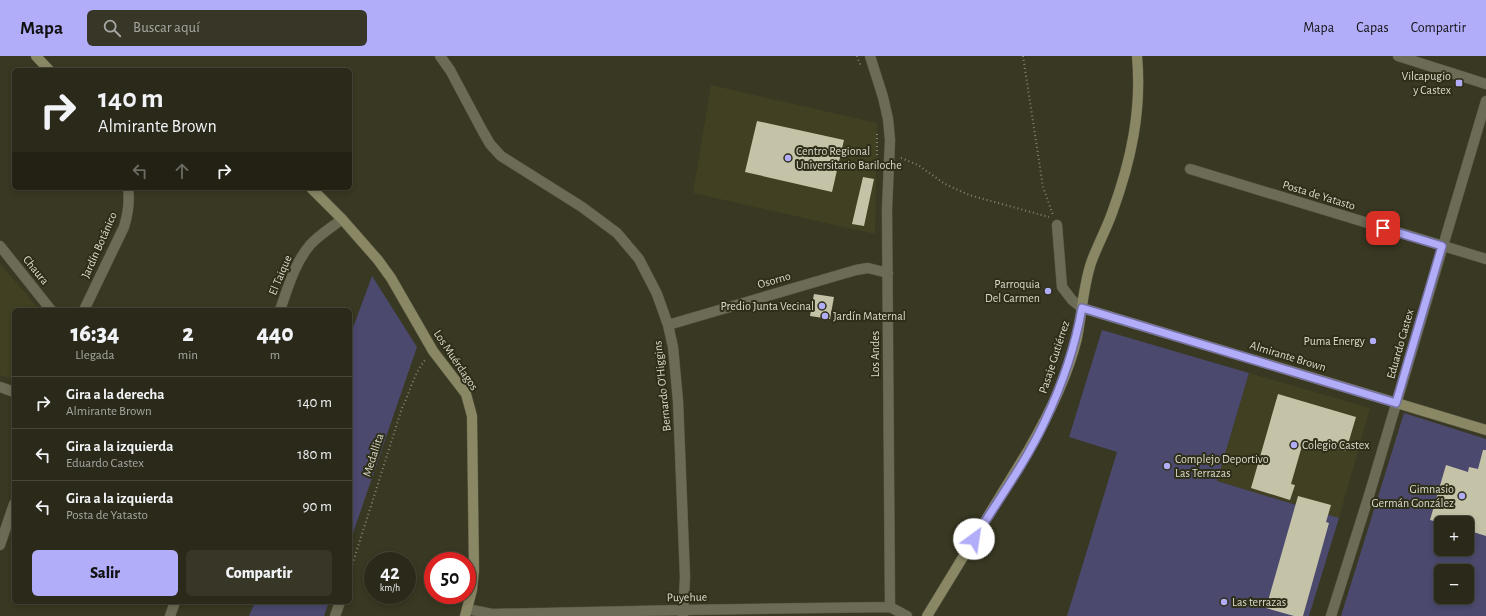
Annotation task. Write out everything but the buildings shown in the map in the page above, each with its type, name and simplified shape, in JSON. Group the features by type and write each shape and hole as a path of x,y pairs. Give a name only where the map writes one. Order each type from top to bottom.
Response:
{"street":[{"path":"36,56 47,68"},
{"name":"Bernardo O'Higgins","path":"440,56 450,70 490,144 501,156 582,207 616,233 639,259 657,294 668,325 673,347 678,401 685,577 683,613"},
{"name":"Los Andes","path":"870,56 883,97 888,119 890,140 888,273 890,607"},
{"name":"Pasaje Gutiérrez","path":"927,616 1030,449 1045,422 1066,369 1074,346 1087,277 1116,202 1133,147 1139,78 1137,56"},
{"path":"1398,56 1486,84"},
{"name":"Eduardo Castex","path":"1331,616 1486,101"},
{"name":"Posta de Yatasto","path":"1190,169 1486,259"},
{"name":"Jardín Botánico","path":"85,308 124,227 129,205 128,190"},
{"name":"Los Muérdagos","path":"313,190 342,219 378,260 391,278 433,352 466,394 472,416 474,571 472,590 466,613"},
{"name":"El Taique","path":"281,308 294,270 301,258 311,245 342,219"},
{"path":"1057,225 1062,287 1072,300 1082,308"},
{"name":"Chaura","path":"0,246 49,308"},
{"name":"Osorno","path":"668,325 856,270 868,268 888,273"},
{"name":"Almirante Brown","path":"1082,308 1486,430"},
{"path":"0,387 12,391"},
{"path":"0,545 12,510"},
{"path":"170,616 175,604"},
{"path":"335,616 339,604"},
{"name":"Puyehue","path":"466,613 683,613 890,607 907,616"}],"path":[{"path":"856,56 862,70"},
{"path":"1023,56 1043,188 1057,225"},
{"path":"877,131 877,171"},
{"path":"889,154 918,165 944,184 969,195 1048,216 1057,225"},
{"name":"Medallita","path":"352,566 402,408 410,392 415,374 433,352"}],"shaded area":[{"name":"Centro Regional Universitario Bariloche","path":"711,85 877,123 875,234 693,193"},
{"path":"0,264 38,308 12,308 12,379 0,375"},
{"path":"372,276 417,347 352,536 352,331"},
{"name":"Complejo Deportivo Las Terrazas","path":"1102,330 1249,373 1217,481 1339,518 1309,616 1067,616 1117,452 1069,437"},
{"name":"Colegio Castex","path":"1249,373 1370,408 1339,518 1217,481"},
{"path":"1404,413 1486,439 1486,616 1341,616"},
{"path":"254,604 328,604 324,616 249,616"}],"place":[{"name":"Vilcapugio y Castex","path":"1459,83"},
{"name":"Centro Regional Universitario Bariloche","path":"788,158"},
{"name":"Parroquia Del Carmen","path":"1048,291"},
{"name":"Predio Junta Vecinal","path":"822,306"},
{"name":"Jardín Maternal","path":"825,316"},
{"name":"Puma Energy","path":"1373,341"},
{"name":"Colegio Castex","path":"1294,445"},
{"name":"Complejo Deportivo Las Terrazas","path":"1167,466"},
{"name":"Gimnasio Germán González","path":"1462,496"},
{"name":"Las terrazas","path":"1224,602"}],"route":[{"path":"974,539 1045,422 1061,383 1076,339 1082,308 1396,403 1442,246 1383,228"}]}
